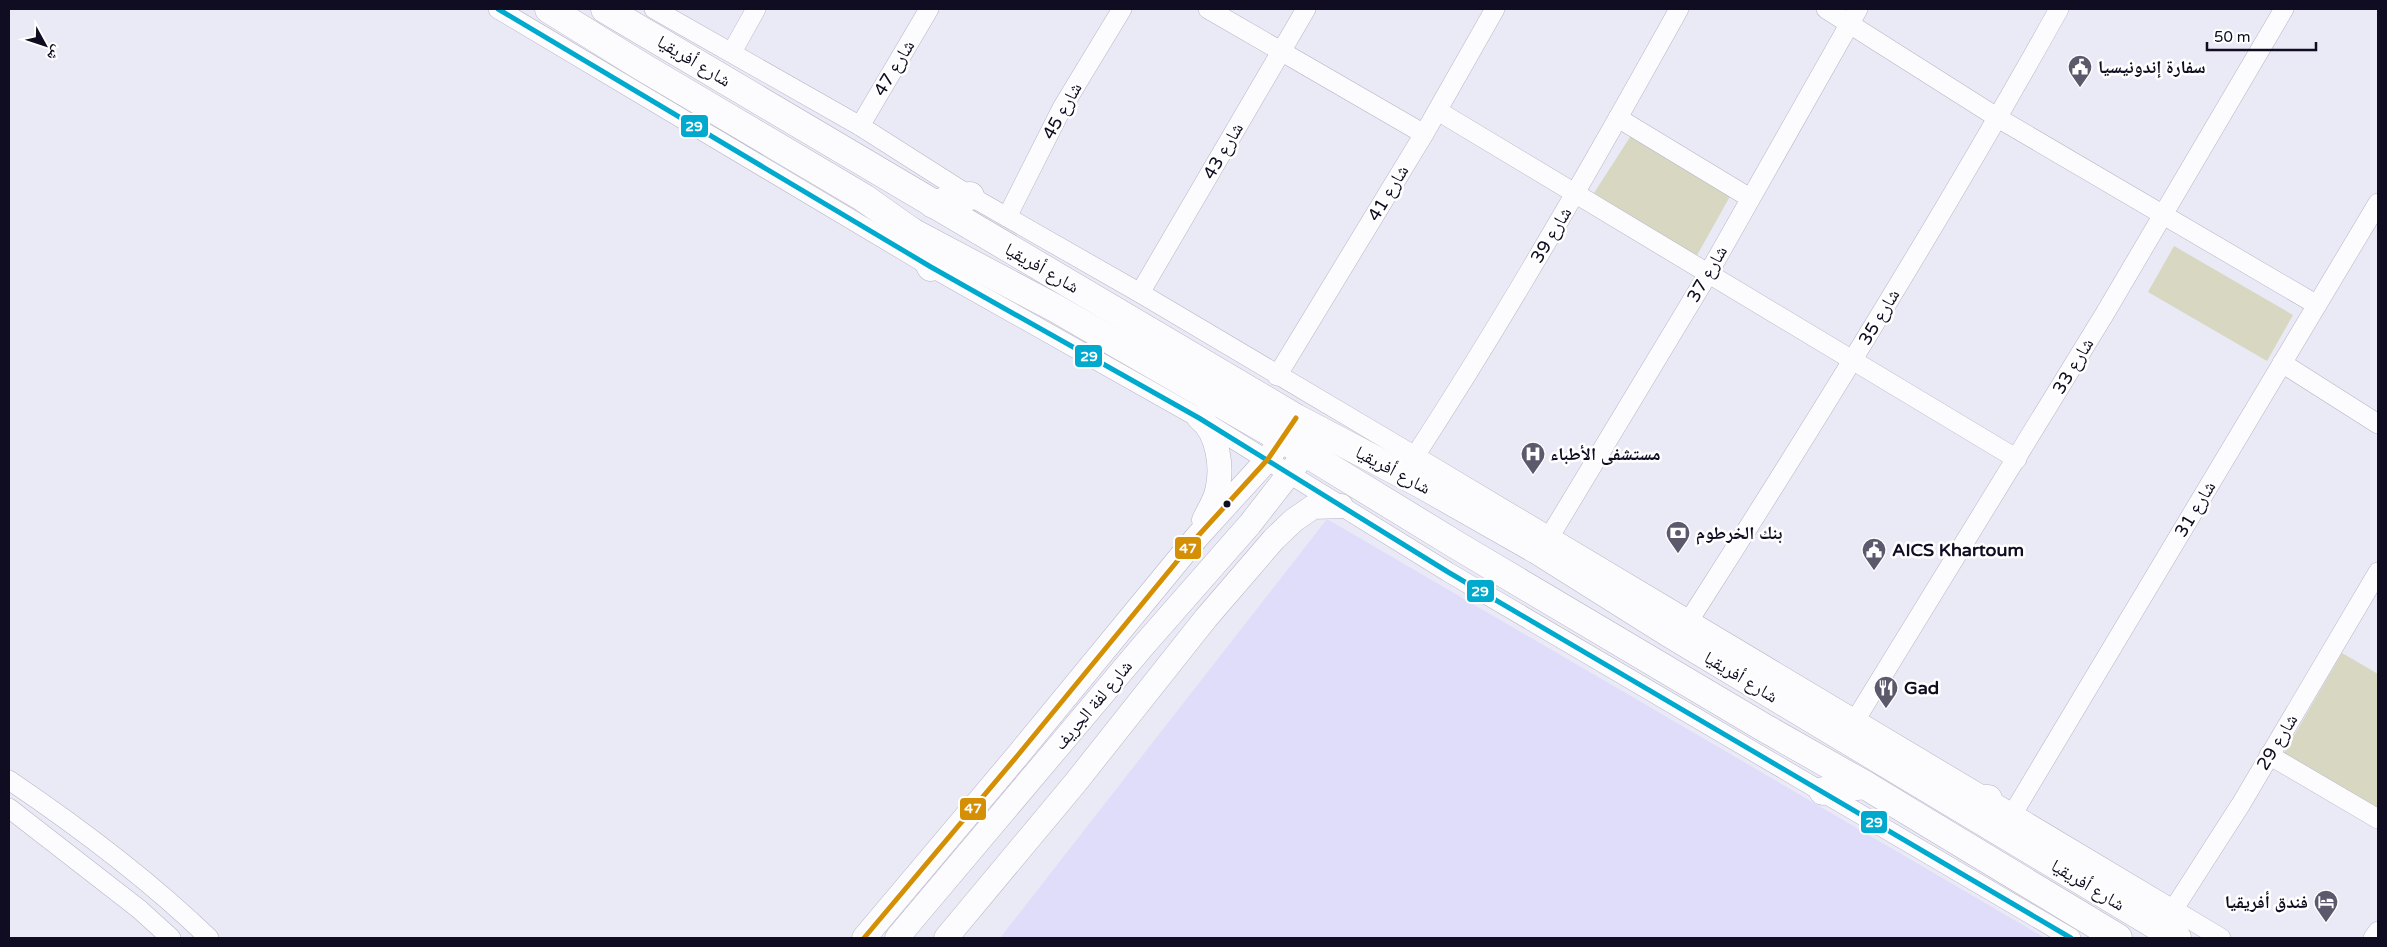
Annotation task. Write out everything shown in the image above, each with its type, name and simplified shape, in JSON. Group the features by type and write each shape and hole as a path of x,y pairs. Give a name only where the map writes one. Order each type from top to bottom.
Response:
{"highway":[{"name":"شارع أفريقيا","path":"549,9 640,66 864,198 912,232 1055,308 1282,439 1322,430 1537,550 1669,634 2177,938"},
{"name":"شارع أفريقيا","path":"605,9 933,204 1282,439 1298,463 1651,661 1865,785 2118,938"},
{"path":"640,66 655,38"},
{"path":"933,204 970,196"},
{"path":"912,232 931,267"},
{"path":"1823,791 1865,785"},
{"path":"1940,796 1988,799"}],"main road":[{"path":"1197,537 1217,491 1218,465 1213,435 1208,424 1199,418"},
{"name":"شارع لفة الجريف","path":"897,938 1298,463 1322,430"},
{"path":"864,938 1018,755 1197,537 1282,439"},
{"path":"946,938 1076,782 1206,618 1274,539 1294,520 1313,508 1341,506"}],"street":[{"name":"شارع أفريقيا","path":"498,9 931,267 1199,418 1282,439"},
{"name":"شارع أفريقيا","path":"654,9 860,126 970,196 1140,293 1277,376 1690,619 1753,660 1856,719 2012,815 2221,938"},
{"path":"732,52 756,9"},
{"name":"شارع 47","path":"860,126 929,9"},
{"name":"شارع 45","path":"1007,217 1062,108 1122,9"},
{"path":"1208,9 1424,134"},
{"name":"شارع 43","path":"1140,293 1306,9"},
{"name":"شارع 41","path":"1277,376 1424,134 1495,9"},
{"name":"شارع 39","path":"1415,456 1460,386 1576,193 1679,9"},
{"path":"1826,9 1854,16 1998,118 2317,305"},
{"name":"شارع 35","path":"1690,619 1853,360 1998,118 2058,9"},
{"name":"شارع 33","path":"1856,719 2017,459 2164,215 2284,9"},
{"name":"شارع 37","path":"1550,536 1708,274 1854,16"},
{"path":"1438,110 2017,459"},
{"path":"1618,118 1750,198"},
{"name":"شارع 31","path":"2012,815 2282,362 2377,210"},
{"path":"2282,362 2378,424"},
{"name":"شارع أفريقيا","path":"1298,463 1341,506 1448,572 2071,938"},
{"name":"شارع 29","path":"2173,910 2241,804 2378,572"},
{"path":"2269,755 2378,819"},
{"path":"9,780 99,844 185,914 209,938"},
{"path":"9,808 139,909 169,936 185,914"},
{"path":"2373,938 2378,931"}],"shaded area":[{"path":"1327,519 1732,755 2045,938 1000,938"}],"green space":[{"path":"1634,131 1733,191 1696,257 1594,193"},
{"path":"2174,246 2293,315 2267,361 2148,292"},
{"path":"2342,653 2378,674 2378,809 2284,753"}],"transit line":[{"name":"29","path":"498,9 931,267 1199,418 1448,572 2071,938"},
{"name":"47","path":"864,938 1018,755 1197,537 1268,459 1296,418"}],"place":[{"name":"سفارة إندونيسيا","path":"2080,88"},
{"name":"مستشفی الأطباء","path":"1533,475"},
{"name":"بنك الخرطوم","path":"1678,554"},
{"name":"AICS Khartoum","path":"1874,571"},
{"name":"Gad","path":"1886,709"},
{"name":"فندق أفريقيا","path":"2326,923"}]}
